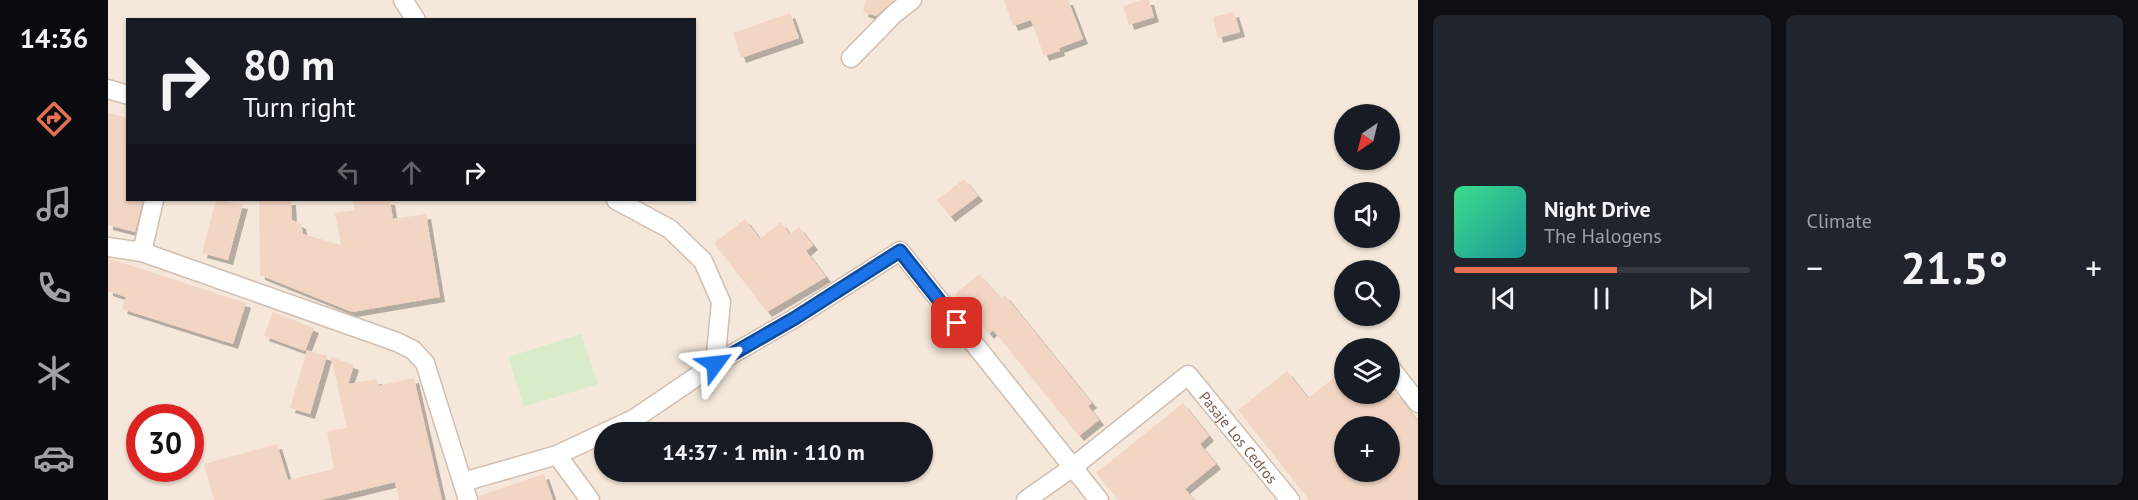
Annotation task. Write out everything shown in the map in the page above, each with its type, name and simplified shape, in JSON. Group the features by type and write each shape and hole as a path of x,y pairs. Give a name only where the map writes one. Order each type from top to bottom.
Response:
{"street":[{"path":"404,0 415,18"},
{"path":"851,58 894,14 912,0"},
{"path":"108,89 126,95"},
{"path":"142,252 154,201"},
{"path":"618,201 670,229 703,261 721,302 715,364"},
{"path":"108,247 142,252 397,342 412,350 425,363 468,500"},
{"path":"627,422 715,364 795,318 900,251 1099,500"},
{"name":"Pasaje Los Cedros","path":"1073,467 1188,375 1290,500"},
{"path":"1400,380 1418,403"},
{"path":"463,482 557,455 594,437"},
{"path":"557,455 590,500"},
{"path":"1026,500 1073,467"}],"shaded area":[{"path":"108,0 1418,0 1418,500 108,500"}],"green space":[{"path":"581,334 598,384 524,407 508,357"}],"building":[{"path":"866,0 894,0 876,16 863,12"},
{"path":"1004,0 1068,0 1083,39 1059,48 1060,51 1044,56 1031,20 1013,26"},
{"path":"1149,0 1154,17 1129,25 1123,6"},
{"path":"1234,12 1240,32 1218,38 1213,17"},
{"path":"790,13 799,38 741,58 733,33"},
{"path":"108,113 126,118 126,201 143,201 135,232 108,225"},
{"path":"964,179 978,196 950,217 937,200"},
{"path":"216,201 243,204 228,260 202,253"},
{"path":"259,201 291,201 292,220 301,224 303,234 341,245 335,213 355,210 353,201 390,201 393,219 426,214 440,297 352,312 260,275"},
{"path":"745,219 760,239 781,222 790,234 799,227 813,245 806,251 826,277 767,312 714,243"},
{"path":"108,258 246,303 233,344 122,309 126,297 108,291"},
{"path":"979,274 1001,299 1005,295 1092,403 1088,406 1099,420 1079,436 993,330 989,334 955,294"},
{"path":"273,312 314,328 305,351 264,336"},
{"path":"307,350 327,356 310,414 290,408"},
{"path":"331,357 354,365 348,384 377,379 378,386 414,378 442,500 399,500 395,482 321,500 214,500 204,464 277,444 288,480 334,469 327,431 347,428"},
{"path":"1287,371 1308,398 1334,378 1334,404 1400,404 1400,399 1418,421 1418,500 1309,500 1238,410"},
{"path":"1183,403 1209,436 1200,444 1216,464 1185,489 1194,500 1118,500 1096,473"},
{"path":"544,474 553,500 479,500 479,496"}],"route":[{"path":"715,364 795,318 900,251 957,323"}]}
